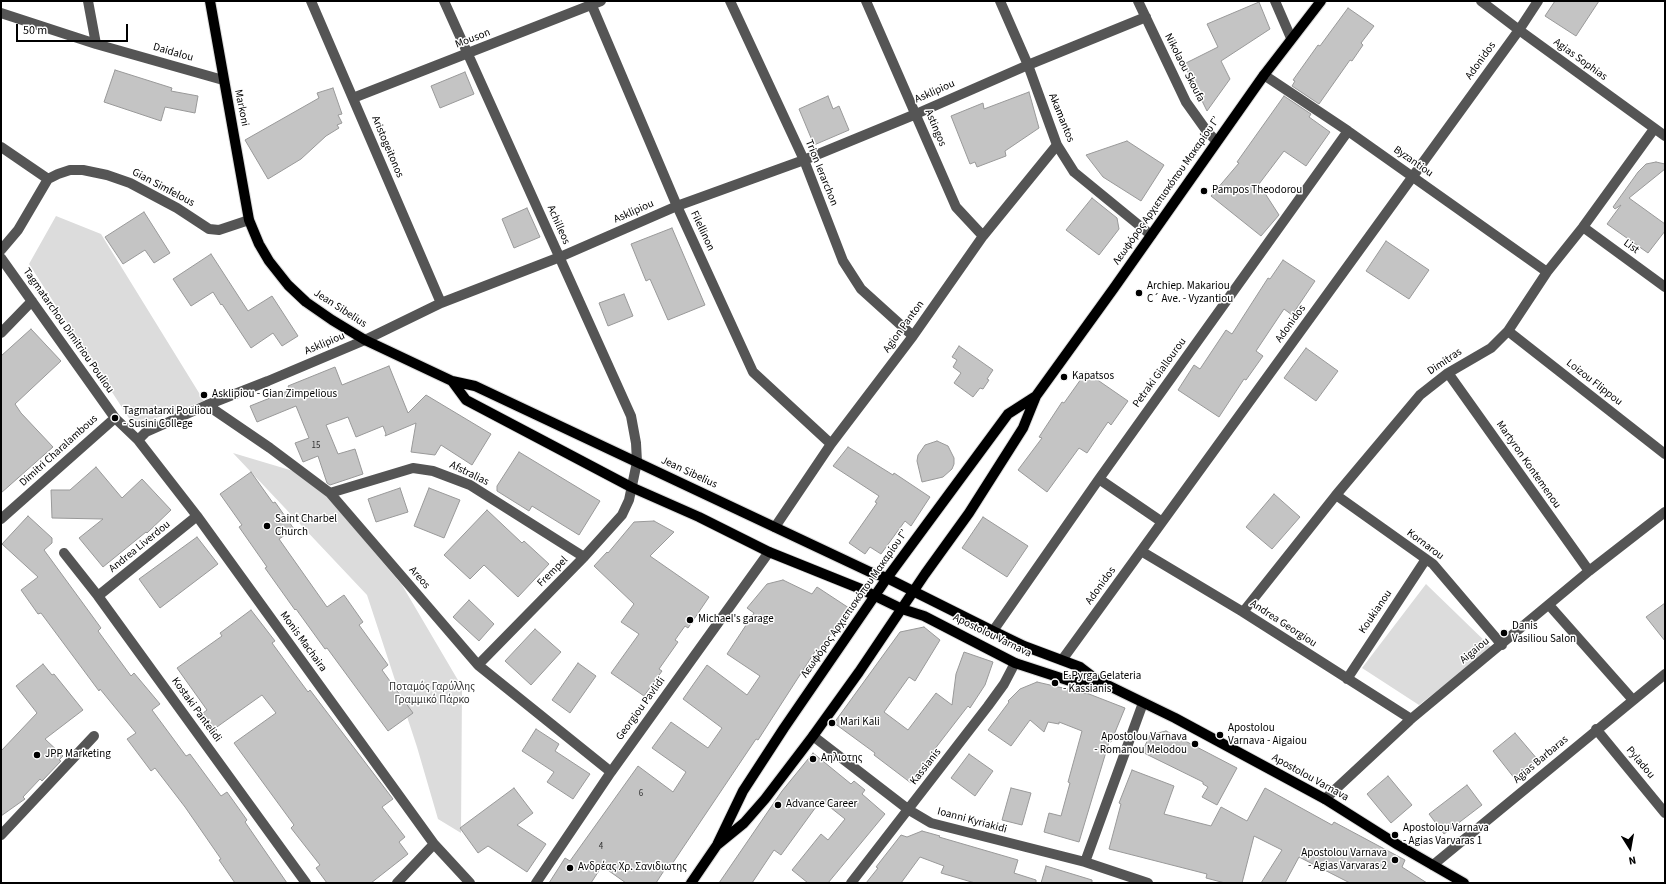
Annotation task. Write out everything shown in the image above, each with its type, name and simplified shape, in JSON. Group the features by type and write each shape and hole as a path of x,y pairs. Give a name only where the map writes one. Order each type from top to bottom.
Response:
{"main road":[{"name":"Markoni","path":"210,1 249,220"},
{"name":"Λεωφόρος Αρχιεπισκόπου Μακαρίου Γ’","path":"718,845 744,823 813,736 859,672 913,591 968,513 1023,428 1036,396 1114,288 1216,141 1291,38 1321,1"},
{"name":"Jean Sibelius","path":"249,220 269,261 288,285 306,302 365,340 452,381 475,386 913,591"},
{"name":"Jean Sibelius","path":"452,381 466,400 631,487 699,517 769,552 876,596 902,609"},
{"name":"Λεωφόρος Αρχιεπισκόπου Μακαρίου Γ’","path":"691,883 718,845 743,791 784,728 887,578 1008,414 1036,396"},
{"name":"Apostolou Varnava","path":"913,591 1024,646 1080,667 1097,680 1175,718 1325,799 1464,883"},
{"name":"Apostolou Varnava","path":"902,609 924,616 1015,663 1076,682 1097,680"}],"street":[{"path":"88,1 96,44"},
{"name":"Aristogeitonos","path":"311,1 442,303"},
{"name":"Achilleos","path":"444,1 631,416 636,442 637,462 631,487"},
{"name":"Trion Ierarchon","path":"730,1 804,160 843,261 861,289 913,336"},
{"name":"Astingos","path":"866,1 956,207 983,236"},
{"name":"Akamantos","path":"1000,1 1028,65 1057,144 1074,172 1151,235"},
{"name":"Nikolaou Skoufa","path":"1138,1 1186,102 1206,130 1216,141"},
{"path":"1275,1 1291,38"},
{"name":"Agias Sophias","path":"1481,1 1665,136"},
{"name":"Adonidos","path":"1062,660 1519,30 1538,1"},
{"name":"Mouson","path":"353,98 468,54 594,2"},
{"name":"Filellinon","path":"594,2 677,206 753,372 831,444"},
{"name":"Daidalou","path":"1,13 96,44 224,80"},
{"name":"Asklipiou","path":"138,440 146,432 207,405 365,340 442,303 560,257 677,206 804,160 916,114 1028,65 1146,17"},
{"name":"Byzantiou","path":"1264,75 1413,176 1547,272"},
{"name":"Dimitras","path":"1243,612 1336,495 1420,395 1448,373 1491,348 1508,331 1547,272 1583,227 1654,129"},
{"name":"Petraki Giallourou","path":"993,631 1099,479 1348,131"},
{"name":"Agion Panton","path":"775,527 831,444 913,336 983,236 1057,144"},
{"path":"1,147 48,179 35,204 18,230 1,250"},
{"name":"Gian Simfelous","path":"48,179 70,170 83,170 107,175 130,183 156,195 209,229 219,230 249,220"},
{"name":"List","path":"1583,227 1665,287"},
{"name":"Tagmatarchou Dimitriou Pouliou","path":"1,258 115,418"},
{"path":"1,333 32,301"},
{"name":"Loizou Flippou","path":"1508,331 1665,454"},
{"name":"Martyron Kontemenou","path":"1448,373 1588,572"},
{"name":"Areos","path":"207,405 270,448 330,493 478,665 611,772"},
{"name":"Monis Machaira","path":"115,418 138,440 197,516 434,844 470,883"},
{"name":"Dimitri Charalambous","path":"1,519 115,418"},
{"name":"Afstralias","path":"330,493 413,468 433,471 470,485 584,557"},
{"path":"1099,479 1162,522"},
{"name":"Frempel","path":"478,665 584,557 622,515 629,500 631,487"},
{"name":"Kornarou","path":"1336,495 1433,564 1502,645"},
{"name":"Aigaiou","path":"1325,799 1411,719 1502,645 1588,572 1665,512"},
{"name":"Andrea Liverdou","path":"98,596 197,516"},
{"name":"Andrea Georgiou","path":"1141,551 1243,612 1411,719"},
{"name":"Georgiou Pavlidi","path":"536,883 611,772 769,552"},
{"name":"Kostaki Pantelidi","path":"64,553 98,596 306,883"},
{"name":"Koukianou","path":"1347,679 1426,559"},
{"path":"1549,605 1633,700"},
{"name":"Kassianis","path":"851,883 988,706 1004,684 1015,663"},
{"name":"Agias Barbaras","path":"1433,865 1665,674"},
{"path":"1085,862 1143,703"},
{"name":"Pyladou","path":"1596,730 1665,813"},
{"path":"1,835 94,736"},
{"name":"Ioanni Kyriakidi","path":"813,736 909,810 931,823 1085,862 1148,883"},
{"path":"397,883 434,844"}],"green space":[{"path":"56,216 101,234 204,401 134,426 29,264"},
{"name":"Ποταμός Γαρύλλης Γραμμικό Πάρκο","path":"233,453 310,476 402,585 462,687 461,833 438,819 417,747 367,595"},
{"path":"1426,584 1492,648 1419,705 1362,668"}],"building":[{"path":"1555,1 1599,1 1576,36 1545,16"},
{"path":"1259,2 1270,29 1221,61 1230,79 1207,111 1184,64 1218,47 1207,24"},
{"path":"1348,8 1374,26 1361,43 1363,45 1352,61 1350,60 1319,104 1292,86 1295,81 1293,80 1318,45 1320,46"},
{"path":"115,70 172,88 171,91 198,96 195,113 165,107 161,121 104,102"},
{"path":"465,72 474,94 440,108 431,86"},
{"path":"333,88 342,114 338,115 342,123 337,125 339,128 326,136 301,159 268,179 245,140 319,98 317,93"},
{"path":"1029,92 1039,128 1005,151 1006,156 977,167 975,162 970,164 951,116 983,103 984,109"},
{"path":"828,96 833,109 839,106 849,130 814,145 799,109"},
{"path":"1284,96 1311,114 1309,117 1330,132 1306,166 1284,151 1259,184 1279,215 1261,236 1211,196 1239,163 1237,162"},
{"path":"1127,141 1164,165 1141,201 1103,177 1086,155"},
{"path":"1656,162 1665,164 1665,169 1629,198 1665,224 1665,231 1648,253 1607,224 1621,205 1615,209 1613,207 1638,172 1646,164"},
{"path":"1092,198 1117,218 1119,229 1099,255 1066,230"},
{"path":"527,208 540,237 514,248 502,219"},
{"path":"144,212 170,253 154,263 145,250 123,264 105,237"},
{"path":"672,228 705,305 668,320 650,279 646,281 631,244"},
{"path":"1386,241 1429,270 1409,299 1366,271"},
{"path":"211,254 248,311 272,296 298,336 282,346 273,333 251,348 213,292 191,306 173,279"},
{"path":"1283,260 1315,281 1292,315 1284,309 1256,351 1263,356 1246,380 1244,379 1219,417 1178,390 1194,365 1200,369 1226,330 1232,334 1268,278 1270,279"},
{"path":"624,294 633,316 608,326 599,303"},
{"path":"31,329 61,361 15,404 21,413 53,447 1,493 1,356"},
{"path":"959,346 993,370 983,389 980,388 973,397 954,383 961,373 953,367 957,360 952,357"},
{"path":"1306,348 1338,371 1316,401 1284,378"},
{"path":"389,366 408,413 426,395 491,434 472,465 441,445 435,455 411,452 416,423 385,436 386,434 383,426 356,437 348,417 326,425 338,454 355,449 363,474 330,485 327,483 318,456 303,462 295,443 309,438 296,406 257,422 250,406 290,390 288,386 335,367 342,385"},
{"path":"1086,372 1128,401 1111,425 1108,422 1087,453 1079,448 1047,492 1018,470 1042,438 1039,437 1062,402 1064,403"},
{"path":"937,441 948,446 954,458 954,464 952,469 943,477 922,482 917,461 918,455 925,445"},
{"path":"848,447 893,475 894,473 930,497 911,526 905,521 881,554 870,547 865,554 849,543 877,503 875,502 879,496 833,466"},
{"path":"519,452 600,501 579,535 532,506 529,511 497,491 497,486"},
{"path":"96,467 122,498 142,479 171,510 147,533 146,532 103,567 79,538 103,519 52,518 51,490 70,490"},
{"path":"251,472 294,529 279,539 327,607 344,595 363,622 359,625 388,665 382,670 413,713 388,731 327,648 325,649 296,609 295,610 265,568 267,567 239,527 242,525 220,494"},
{"path":"400,488 408,512 376,522 368,499"},
{"path":"429,488 460,500 444,538 414,526"},
{"path":"1274,494 1300,517 1272,549 1246,527"},
{"path":"487,510 522,543 524,541 549,564 518,597 484,565 470,579 444,555"},
{"path":"28,516 52,538 52,543 44,550 101,628 98,631 131,676 134,673 160,704 152,710 186,756 190,754 221,796 227,792 247,820 245,822 287,883 235,883 219,860 221,859 185,807 155,768 151,771 127,739 136,733 100,689 99,691 41,613 38,614 21,590 38,577 2,544"},
{"path":"983,517 1028,546 1007,577 962,548"},
{"path":"654,521 674,532 650,556 709,597 688,628 685,626 675,640 678,642 659,669 662,671 644,696 611,673 639,634 621,622 634,604 594,566 607,552 608,553 634,522"},
{"path":"197,537 218,564 160,608 139,579"},
{"path":"783,580 812,594 817,587 849,608 819,653 816,650 758,740 756,739 670,867 667,866 656,883 626,883 602,866 591,883 549,883 565,858 570,861 638,766 673,792 686,772 652,748 671,722 708,748 722,728 683,699 707,665 747,695 760,676 727,654 754,613 747,608 767,584"},
{"path":"469,600 494,624 479,641 453,617"},
{"path":"1665,603 1665,641 1646,617"},
{"path":"251,610 275,641 272,643 308,692 310,690 393,799 382,807 405,837 399,842 408,854 371,883 327,883 316,868 320,865 291,828 294,825 234,743 276,713 262,695 214,729 203,713 207,710 177,668 222,636 220,633"},
{"path":"924,627 940,640 915,681 909,677 884,712 908,730 936,693 952,705 956,674 964,652 993,662 985,685 970,708 968,706 934,750 936,752 911,783 874,755 875,753 834,723 900,632"},
{"path":"535,629 561,652 531,685 505,661"},
{"path":"578,663 596,676 570,713 552,700"},
{"path":"43,664 52,675 54,674 83,710 45,739 63,756 59,760 61,761 42,781 40,779 23,797 25,799 1,816 1,751 37,713 16,686"},
{"path":"1037,682 1089,694 1125,708 1111,742 1109,742 1079,842 1044,832 1049,813 1061,816 1070,783 1068,782 1082,731 1059,722 1059,724 1048,722 1044,732 1030,720 1011,746 988,730 1009,702 1008,701 1020,689"},
{"path":"536,729 559,744 555,751 590,774 573,799 547,782 554,772 522,751"},
{"path":"1166,731 1237,768 1217,805 1202,797 1208,787 1203,784 1203,782 1142,752 1150,735"},
{"path":"1515,733 1538,760 1515,779 1493,751"},
{"path":"813,753 851,784 854,781 865,790 862,794 885,814 828,883 808,883 792,870 821,834 828,840 845,819 821,800 781,855 774,850 752,883 719,883 782,791"},
{"path":"969,754 993,771 975,796 951,778"},
{"path":"1132,770 1174,786 1164,814 1211,826 1221,807 1247,821 1265,788 1332,825 1334,822 1405,860 1402,867 1427,883 1350,883 1299,857 1285,883 1261,883 1282,850 1254,836 1242,883 1225,883 1206,878 1207,874 1109,849 1121,804 1119,803"},
{"path":"1388,776 1412,805 1391,823 1367,794"},
{"path":"1467,785 1482,805 1444,834 1429,814"},
{"path":"514,788 533,813 517,825 546,844 527,872 488,846 478,853 460,828"},
{"path":"1011,788 1031,793 1022,825 1002,820"},
{"path":"922,831 1018,860 1014,873 1036,880 1036,883 975,883 941,873 944,866 920,857 901,883 866,883 878,868 876,867 901,835 907,837"},
{"path":"1046,866 1092,880 1092,883 1041,883"}],"place":[{"name":"Pampos Theodorou","path":"1204,191"},
{"name":"Archiep. Makariou C´ Ave. - Vyzantiou","path":"1139,293"},
{"name":"Kapatsos","path":"1064,377"},
{"name":"Asklipiou - Gian Zimpelious","path":"204,395"},
{"name":"Tagmatarxi Pouliou - Susini College","path":"115,418"},
{"name":"Saint Charbel Church","path":"267,526"},
{"name":"Michael's garage","path":"690,620"},
{"name":"Danis Vasiliou Salon","path":"1504,633"},
{"name":"E.Pyrga Gelateria - Kassianis","path":"1055,683"},
{"name":"Mari Kali","path":"832,723"},
{"name":"Apostolou Varnava - Aigaiou","path":"1220,735"},
{"name":"Apostolou Varnava - Romanou Melodou","path":"1195,744"},
{"name":"JPP Marketing","path":"37,755"},
{"name":"Αηλιοτης","path":"813,759"},
{"name":"Advance Career","path":"778,805"},
{"name":"Apostolou Varnava - Agias Varvaras 1","path":"1395,835"},
{"name":"Apostolou Varnava - Agias Varvaras 2","path":"1395,860"},
{"name":"Ανδρέας Χρ. Σανιδιωτης","path":"570,868"}]}
